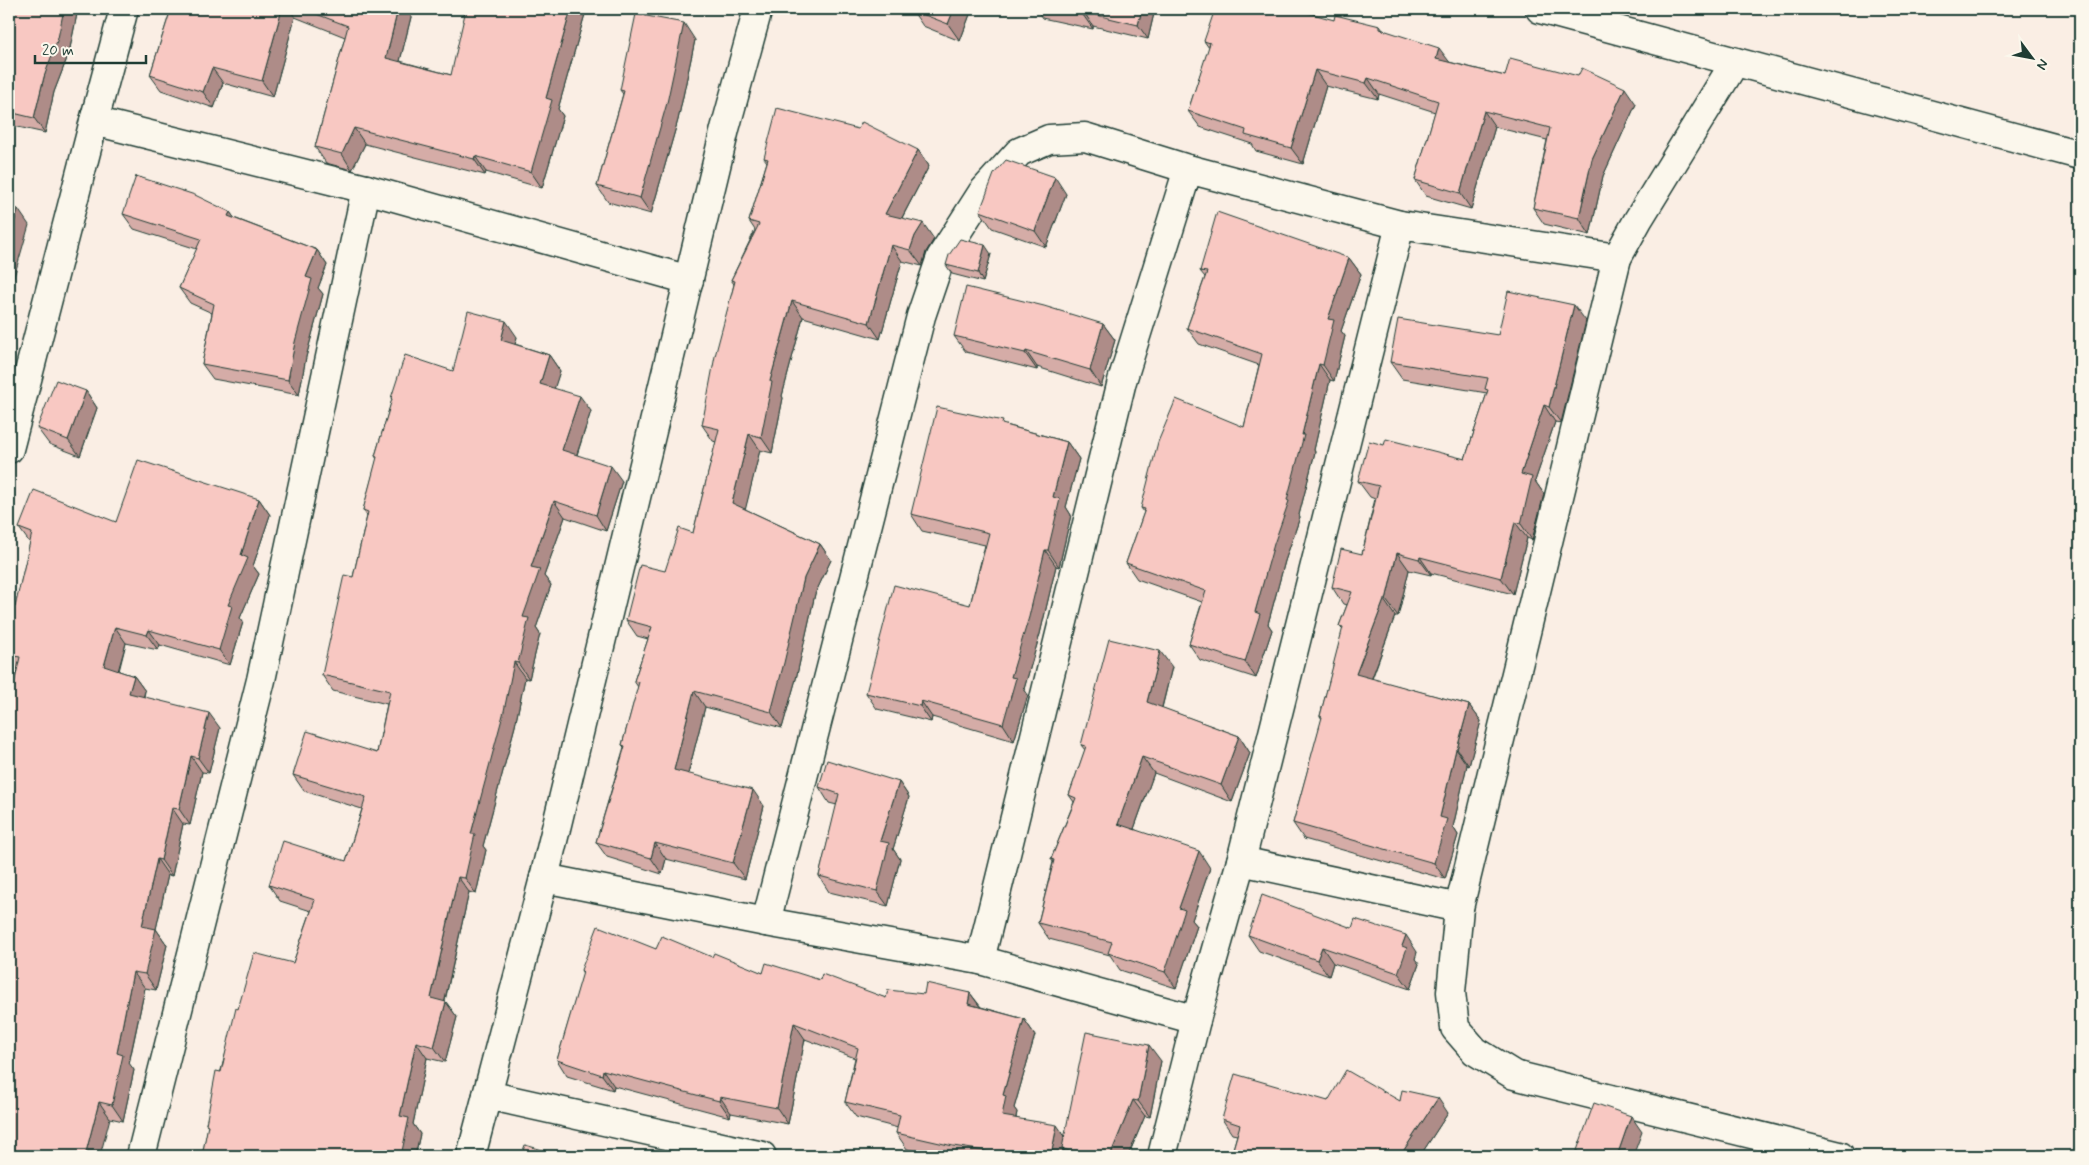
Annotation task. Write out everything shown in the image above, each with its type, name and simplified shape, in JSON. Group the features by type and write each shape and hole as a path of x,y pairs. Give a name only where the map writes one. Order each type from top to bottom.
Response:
{"street":[{"path":"9,449 124,9"},
{"path":"471,1156 544,878 725,129 758,9"},
{"path":"1540,9 2080,155"},
{"path":"1735,62 1638,220 1617,258 1460,908 1451,992 1455,1028 1475,1051 1514,1074 1840,1156"},
{"path":"94,121 366,189 689,280"},
{"path":"766,922 921,316 941,257 982,193 1019,152 1049,139 1085,137 1188,169 1400,225 1617,258"},
{"path":"980,960 1122,381 1188,169"},
{"path":"141,1156 261,680 366,189"},
{"path":"1162,1156 1196,1020 1241,861 1400,225"},
{"path":"1241,861 1460,908"},
{"path":"544,878 766,922 980,960 1196,1020"},
{"path":"487,1095 762,1156"}],"building":[{"path":"9,9 64,9 58,38 44,77 34,118 9,112"},
{"path":"171,9 282,9 262,81 212,68 203,92 150,75"},
{"path":"303,9 398,9 386,58 451,75 466,9 571,9 546,98 552,100 531,172 475,156 474,159 354,128 342,154 315,147 348,26"},
{"path":"912,9 954,9 948,24"},
{"path":"1056,9 1142,9 1138,25 1084,12 1083,15"},
{"path":"1215,9 1295,9 1334,20 1335,15 1380,26 1380,29 1439,48 1436,59 1505,76 1510,58 1578,76 1582,68 1625,88 1592,159 1579,218 1533,208 1550,128 1484,111 1460,193 1415,180 1438,101 1368,78 1366,83 1315,70 1291,148 1245,135 1246,130 1188,111 1210,43 1204,41"},
{"path":"636,14 684,23 667,103 640,198 597,186 624,91 620,90"},
{"path":"777,108 858,129 862,122 918,150 885,214 923,223 915,236 910,250 891,245 869,323 792,301 770,381 772,382 761,437 749,434 732,503 820,544 804,578 771,712 694,691 674,770 753,790 733,863 655,843 651,858 596,842 625,746 622,745 639,682 634,681 652,627 626,620 640,565 665,571 679,528 693,533 719,429 702,425 715,356 735,281 731,280 759,224 749,221 768,159 764,158"},
{"path":"1006,160 1055,177 1035,231 980,211 994,174"},
{"path":"136,176 195,195 230,212 228,216 317,250 306,277 312,279 295,342 288,380 202,364 214,304 179,288 201,239 123,214"},
{"path":"9,206 18,209 9,240"},
{"path":"1217,212 1349,258 1328,319 1334,320 1323,365 1319,364 1302,435 1304,435 1287,500 1289,501 1274,544 1255,612 1260,614 1245,662 1189,644 1206,591 1126,563 1145,509 1141,508 1158,442 1176,399 1244,427 1262,354 1187,328 1207,272 1200,271"},
{"path":"960,239 985,245 978,273 946,265 949,255"},
{"path":"966,287 1044,306 1103,324 1090,370 1026,351 1025,353 954,336"},
{"path":"1508,291 1574,305 1549,407 1544,405 1521,474 1532,477 1521,524 1515,522 1501,578 1397,553 1386,600 1384,600 1356,674 1469,705 1456,749 1440,817 1447,819 1434,863 1293,823 1322,717 1320,716 1343,627 1339,626 1352,592 1332,587 1341,549 1362,554 1379,486 1358,481 1369,441 1384,445 1386,439 1465,459 1488,390 1485,389 1488,378 1390,362 1398,319 1498,335"},
{"path":"468,311 506,321 501,340 549,355 540,384 580,396 562,450 611,466 596,515 554,501 531,567 540,569 523,617 529,618 518,663 514,662 504,711 471,834 475,834 465,878 458,877 431,998 446,1002 434,1047 416,1042 400,1116 409,1118 401,1156 202,1156 216,1071 221,1072 236,1008 238,1009 254,953 293,963 315,900 269,885 283,841 346,861 366,797 293,775 307,731 377,753 390,691 322,675 344,575 353,577 368,512 363,510 377,457 375,456 405,355 453,371"},
{"path":"56,380 86,391 68,440 37,428"},
{"path":"937,407 1003,421 1002,424 1067,442 1053,497 1060,499 1048,550 1045,550 1029,617 1011,677 1016,678 1003,724 921,701 920,706 866,693 894,585 970,605 989,533 911,514"},
{"path":"138,460 259,499 241,555 248,558 228,605 232,606 219,650 149,630 147,635 115,627 104,666 134,676 129,693 209,713 198,758 191,756 179,809 172,808 161,860 157,859 142,926 156,929 145,974 133,972 117,1053 123,1055 112,1105 99,1102 85,1156 9,1156 9,1031 13,1021 9,1019 9,707 20,657 9,655 9,617 11,606 15,607 32,533 19,528 34,490 116,522"},
{"path":"1109,639 1160,651 1147,702 1239,736 1221,785 1142,757 1118,824 1199,851 1179,908 1185,910 1165,972 1108,953 1112,942 1038,923 1054,860 1051,859 1076,798 1069,795 1086,746 1081,745"},
{"path":"827,760 899,782 880,841 889,843 877,891 819,876 839,794 819,787"},
{"path":"1262,895 1352,928 1355,919 1406,935 1402,946 1407,948 1398,973 1322,947 1317,960 1248,935"},
{"path":"598,926 656,949 662,936 712,957 714,953 763,973 766,963 820,980 822,974 886,998 888,990 924,994 926,983 970,993 968,1004 1024,1019 1003,1095 1006,1096 1002,1116 1057,1125 1051,1156 1017,1156 953,1146 896,1133 900,1115 845,1102 858,1048 794,1023 777,1108 720,1097 719,1101 603,1070 602,1075 557,1060 583,972 581,970"},
{"path":"1086,1032 1149,1045 1138,1101 1133,1100 1110,1156 1081,1156 1062,1148"},
{"path":"1346,1070 1400,1101 1402,1090 1438,1098 1400,1156 1231,1156 1240,1125 1222,1119 1235,1074 1328,1101"},
{"path":"1594,1103 1631,1116 1617,1156 1575,1156"},
{"path":"525,1145 564,1156 521,1156"}]}
